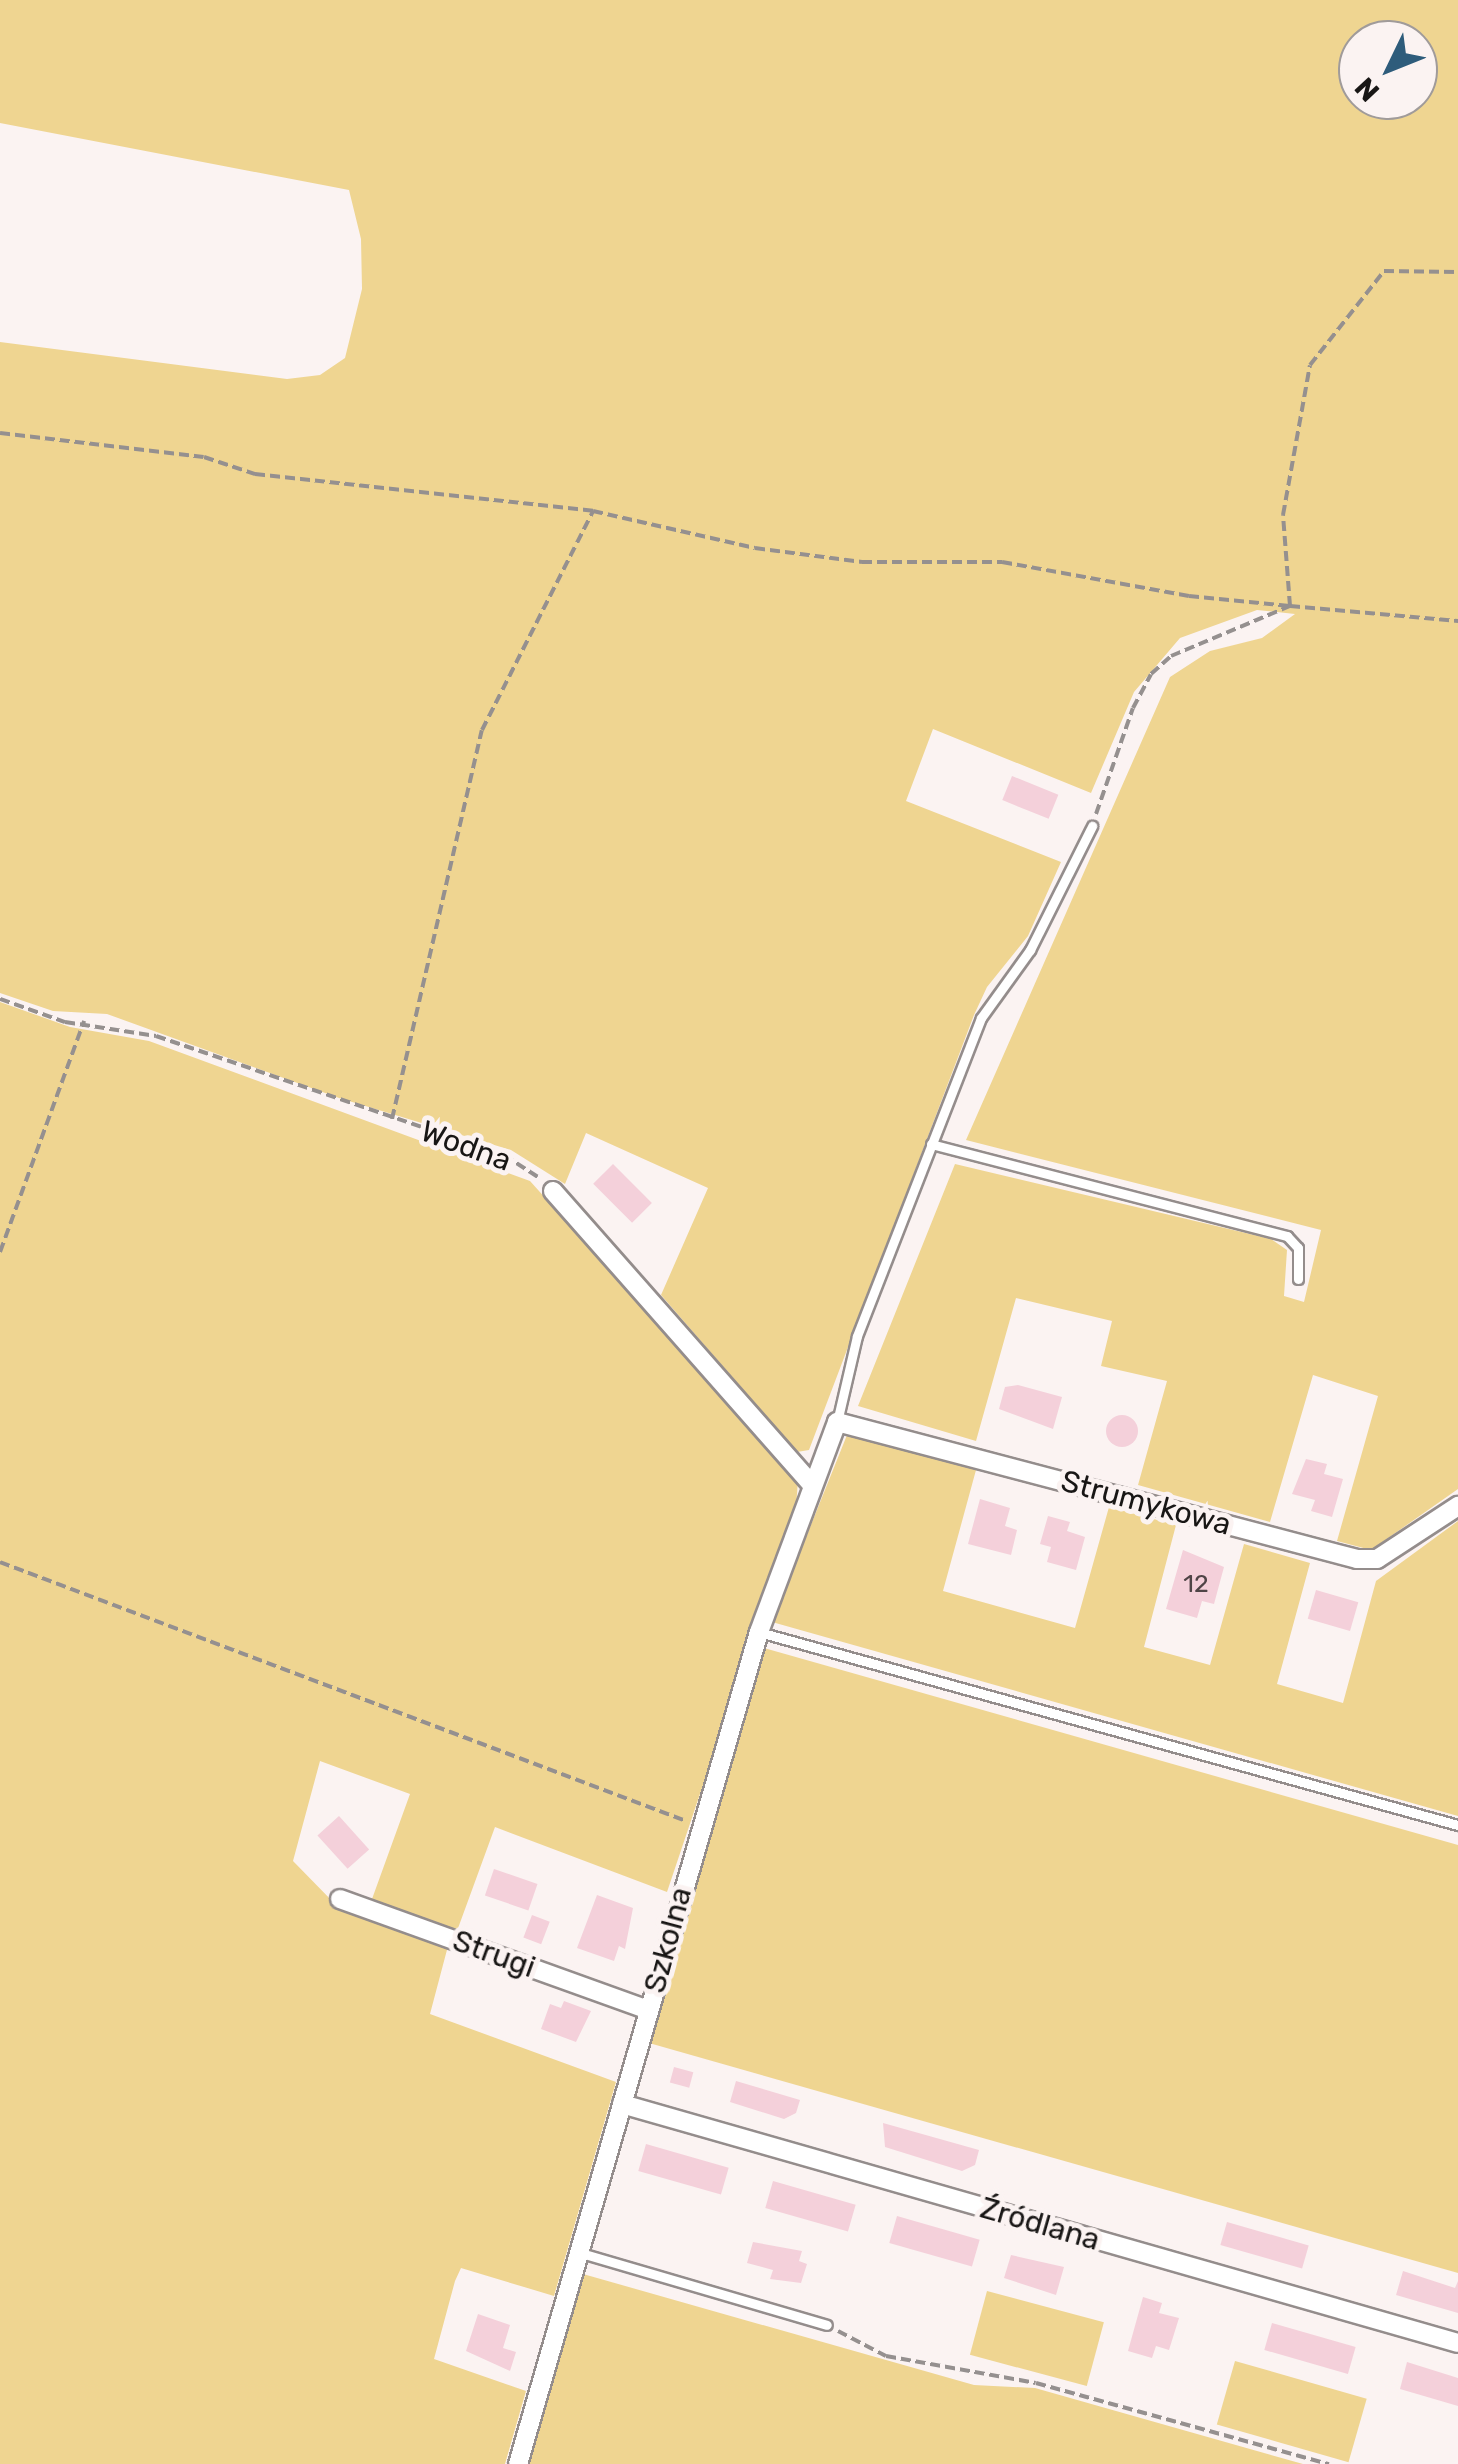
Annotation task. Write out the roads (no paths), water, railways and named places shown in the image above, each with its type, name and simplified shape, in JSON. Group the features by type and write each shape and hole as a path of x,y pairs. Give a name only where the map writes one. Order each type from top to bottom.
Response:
{"street":[{"path":"553,1191 812,1485"},
{"name":"Szkolna","path":"518,2464 758,1632 837,1422"},
{"name":"Strumykowa","path":"837,1422 1356,1559 1377,1559 1452,1511"},
{"name":"Strugi","path":"340,1899 649,2010"},
{"name":"Źródlana","path":"622,2104 1458,2343"}],"lane":[{"path":"837,1422 857,1336 981,1018 1030,950 1092,826"},
{"path":"931,1144 1287,1236 1298,1248 1298,1279"},
{"path":"758,1632 1458,1824"},
{"path":"581,2253 826,2325"}]}
